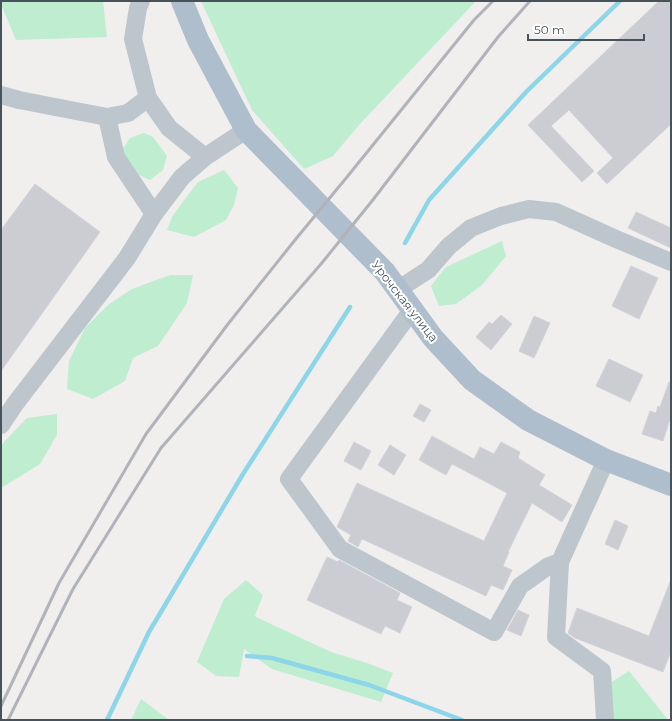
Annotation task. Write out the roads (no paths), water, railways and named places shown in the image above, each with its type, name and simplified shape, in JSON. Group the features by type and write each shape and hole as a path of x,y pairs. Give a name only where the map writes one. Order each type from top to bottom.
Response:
{"main road":[{"name":"Урочская улица","path":"182,1 198,40 246,130 385,272 433,338 472,380 528,420 606,460 671,485"}],"street":[{"path":"141,1 138,8 133,39 148,98 169,128 205,157"},
{"path":"1,94 19,100 107,117 128,113 148,98"},
{"path":"107,117 116,157 154,214"},
{"path":"1,425 127,258 154,214 182,177 205,157 246,130"},
{"path":"398,290 428,270 449,246 471,228 501,216 529,208 556,212 671,262"},
{"path":"412,310 289,479 340,549 494,632 520,586 547,567 560,562"},
{"path":"605,720 602,672 556,637 560,562 606,460"}],"waterway":[{"path":"405,243 429,200 526,92 620,1"},
{"path":"107,720 149,632 243,474 350,307"},
{"path":"247,656 272,658 369,685 462,720"}],"railway":[{"path":"1,706 59,583 146,434 228,324 295,240 474,20 493,1"},
{"path":"8,720 73,589 161,448 321,264 372,201 498,37 530,1"}]}
